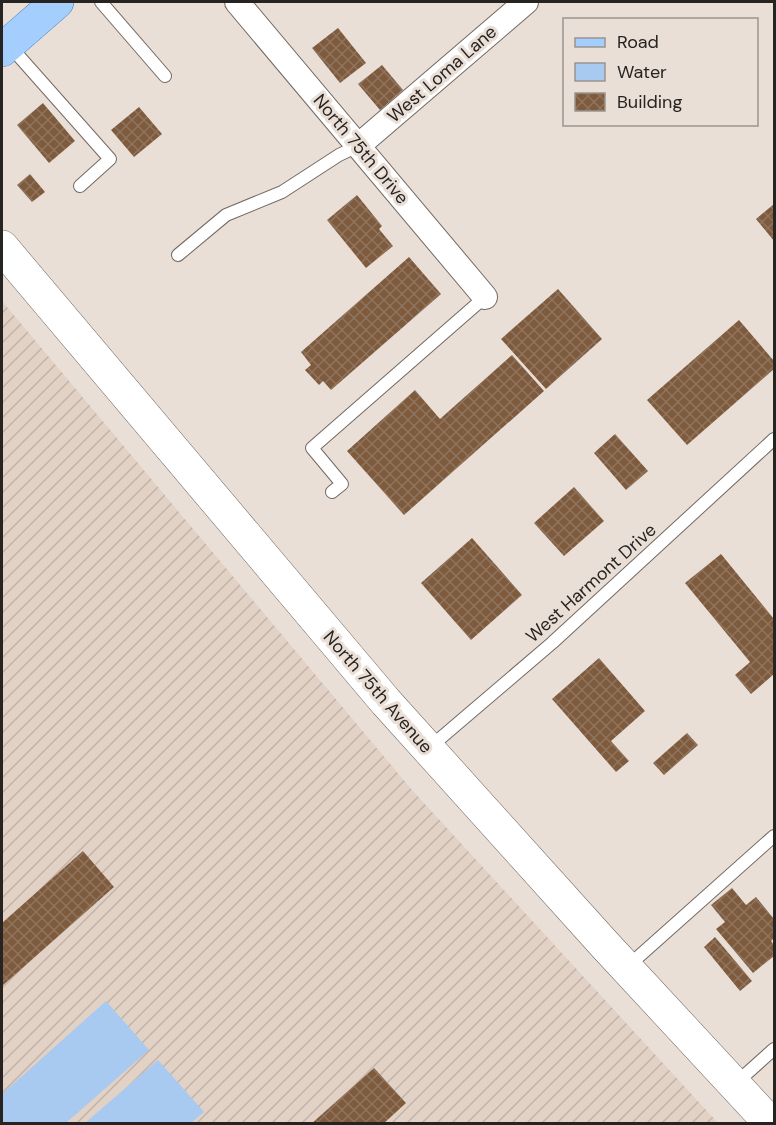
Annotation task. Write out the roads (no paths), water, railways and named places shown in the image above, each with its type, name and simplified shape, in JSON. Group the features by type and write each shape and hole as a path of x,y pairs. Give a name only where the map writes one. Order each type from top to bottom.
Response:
{"main road":[{"path":"5,47 57,2"},
{"name":"North 75th Avenue","path":"2,247 386,702 771,1124"}],"street":[{"name":"North 75th Drive","path":"237,2 485,297"},
{"name":"West Loma Lane","path":"358,146 526,2"}],"lane":[{"path":"101,2 165,76"},
{"path":"5,47 110,159 80,186"},
{"path":"178,255 226,215 282,192 339,155 358,146"},
{"path":"332,492 342,484 312,448 485,297"},
{"name":"West Harmont Drive","path":"428,749 552,643 774,439"},
{"path":"626,967 774,836"},
{"path":"735,1084 774,1049"}],"water":[{"path":"106,1001 149,1050 66,1123 2,1123 2,1094"},
{"path":"158,1060 204,1112 191,1123 85,1123"}]}
